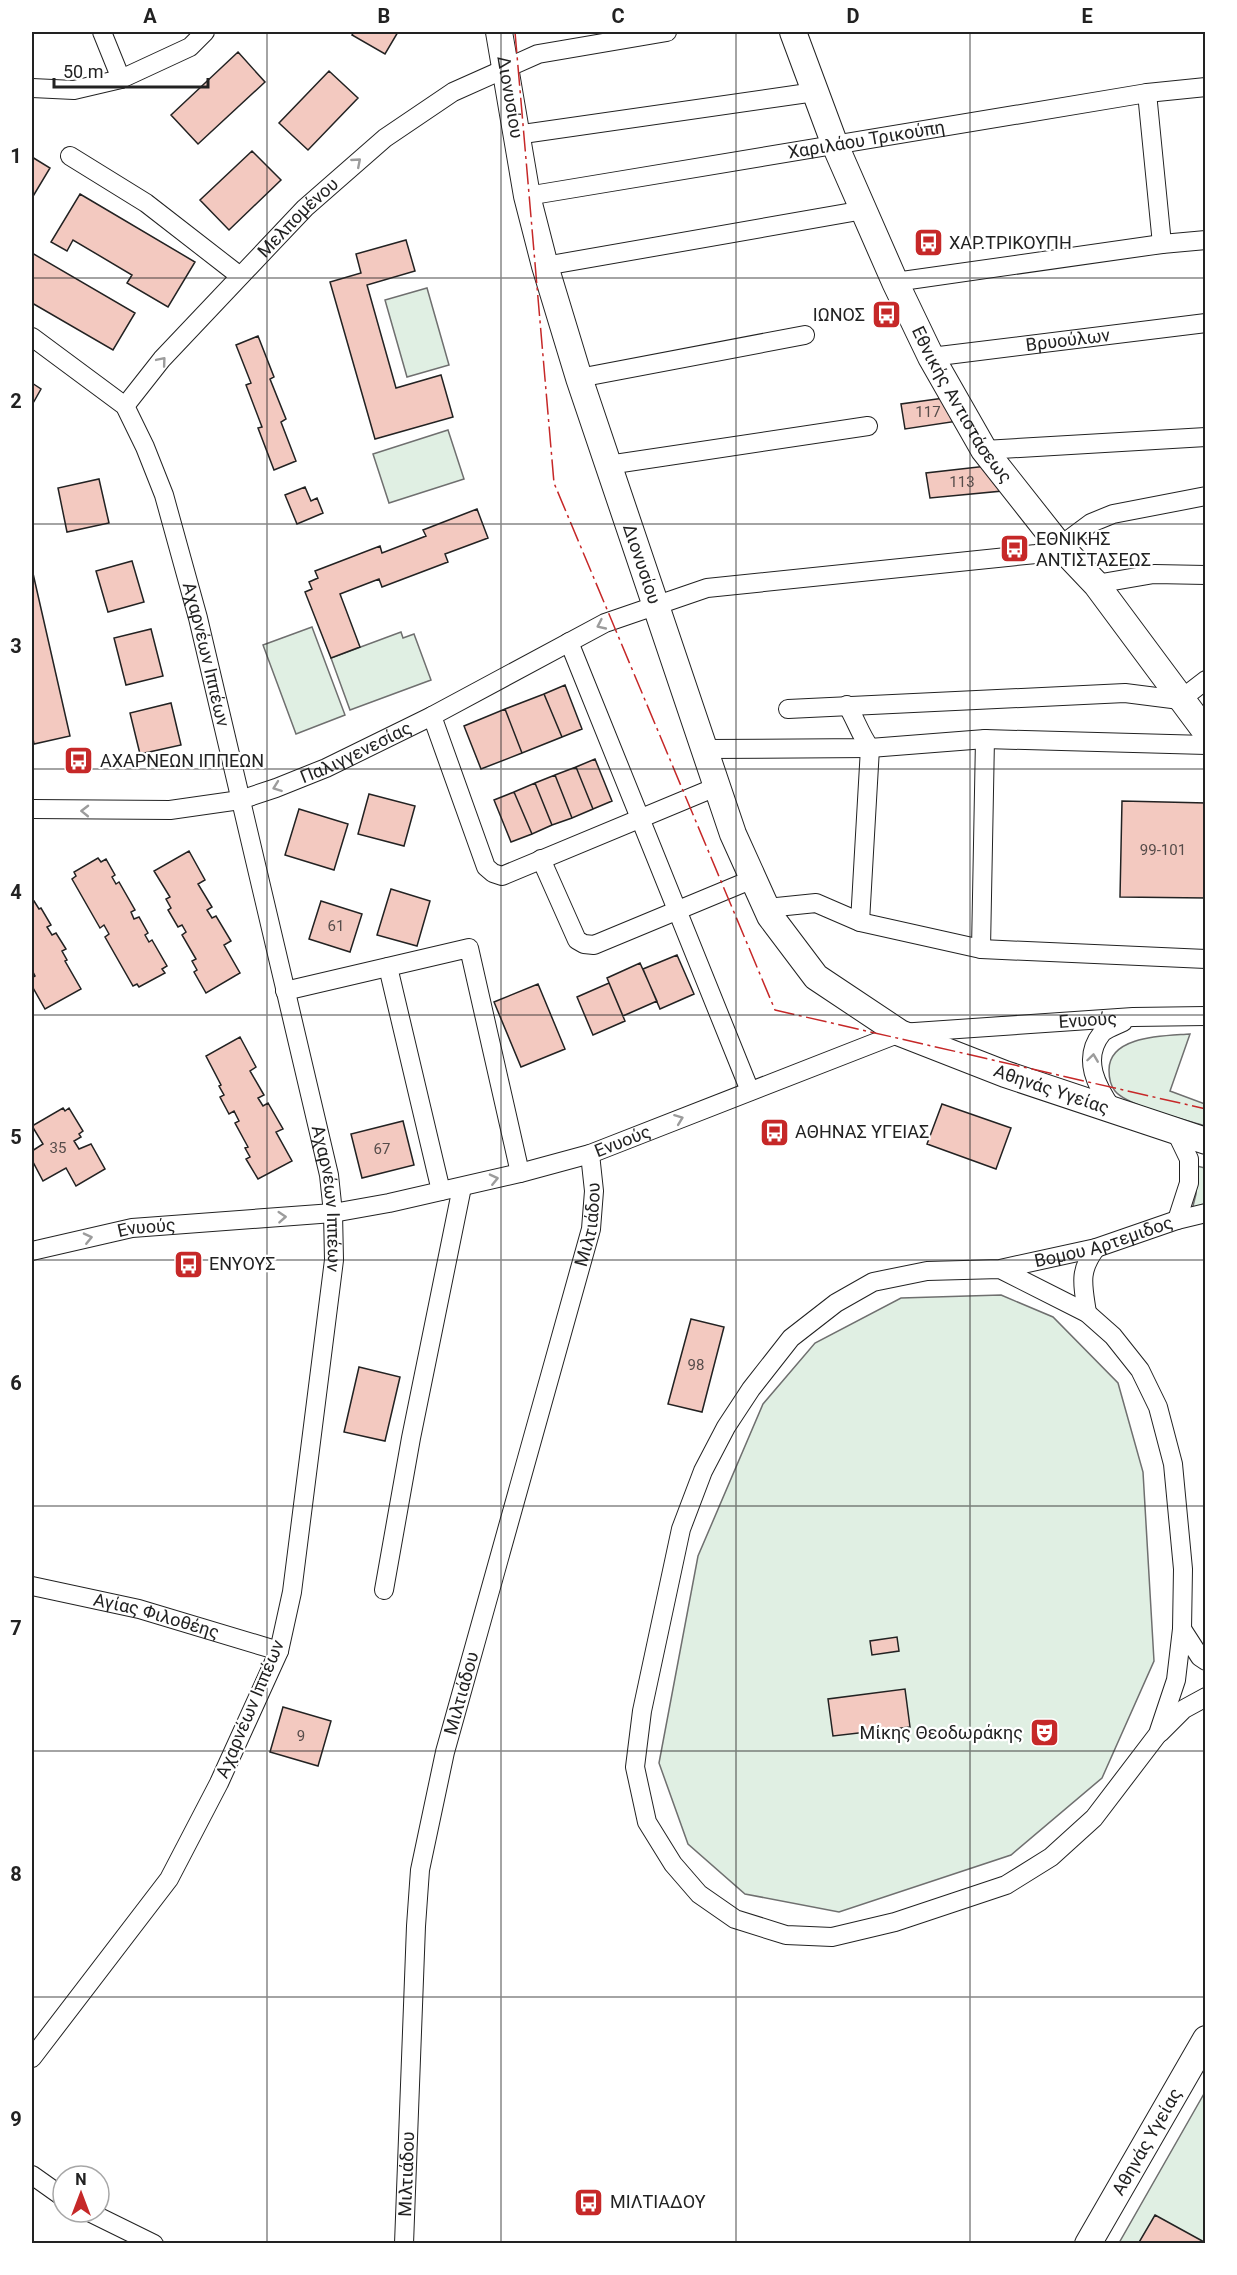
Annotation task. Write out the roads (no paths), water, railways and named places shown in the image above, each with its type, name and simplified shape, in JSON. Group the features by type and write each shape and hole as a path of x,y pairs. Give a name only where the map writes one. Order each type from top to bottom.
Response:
{"street":[{"path":"102,32 121,80"},
{"path":"32,88 74,90 121,80 190,47 205,32"},
{"name":"Διονυσίου","path":"499,32 527,196 545,266 579,378 733,834 770,916 816,977 900,1033"},
{"name":"Μελπομένου","path":"125,406 162,359 305,208 385,138 453,92 538,54 667,32"},
{"name":"Εθνικής Αντιστάσεως","path":"793,32 835,146 895,282 931,357 984,450 1059,545 1096,584 1206,732"},
{"name":"Χαριλάου Τρικούπη","path":"527,196 1147,93 1206,87"},
{"path":"516,135 815,92"},
{"path":"1147,93 1162,244"},
{"path":"70,156 146,202 240,276"},
{"path":"545,266 864,210"},
{"path":"895,282 1162,244 1206,240"},
{"name":"Βρυούλων","path":"931,357 1206,323"},
{"path":"579,378 805,335"},
{"name":"Αχαρνέων Ιππέων","path":"32,337 125,406 145,447 164,495 198,618 329,1175 334,1260 292,1592 279,1651 224,1774 169,1879 32,2058"},
{"path":"608,465 868,426"},
{"path":"984,450 1206,437"},
{"name":"Παλιγγενεσίας","path":"32,809 170,810 240,800 326,768 432,716 605,623 707,588 1036,554 1056,549 1091,523 1113,514 1206,496"},
{"path":"1096,584 1154,574 1206,575"},
{"path":"569,642 750,1091"},
{"path":"788,709 1125,693 1180,700 1206,680"},
{"path":"847,705 856,720 859,733 870,748 860,922"},
{"path":"432,716 486,867 502,876 716,787"},
{"path":"704,749 870,748 985,739 1206,745"},
{"path":"981,949 985,739"},
{"path":"541,859 577,940 584,944 594,945 753,879"},
{"path":"767,908 816,903 860,922 981,949 1206,959"},
{"path":"285,991 469,948 520,1173"},
{"path":"388,967 441,1191"},
{"name":"Ενυούς","path":"32,1251 132,1228 333,1213 520,1173 590,1154 900,1033 1133,1017 1206,1016"},
{"path":"1113,1110 1097,1087 1092,1068 1094,1049 1103,1031 1133,1017"},
{"name":"Αθηνάς Υγείας","path":"900,1033 1005,1074 1206,1141"},
{"path":"1174,1130 1189,1159 1189,1183 1178,1220"},
{"name":"Μιλτιάδου","path":"404,2244 420,1870 445,1752 591,1229 594,1191 590,1154"},
{"path":"384,1590 413,1426 462,1186"},
{"name":"Βομου Αρτεμιδος","path":"1158,1734 1095,1818 1042,1863 1006,1885 895,1922 832,1937 786,1935 735,1919 699,1894 673,1864 646,1822 635,1767 642,1711 681,1529 703,1472 726,1427 751,1389 791,1338 836,1303 873,1282 927,1271 1000,1269 1096,1248 1178,1220 1206,1213"},
{"path":"1087,1313 1083,1285 1085,1263 1096,1248"},
{"path":"1000,1269 1087,1313 1113,1336 1140,1370 1158,1407 1173,1464 1183,1569 1182,1629 1176,1680 1158,1734"},
{"name":"Αγίας Φιλοθέης","path":"32,1586 139,1609 279,1651"},
{"path":"1182,1629 1200,1658 1206,1661"},
{"path":"1158,1734 1184,1709 1206,1697"},
{"name":"Αθηνάς Υγείας","path":"1088,2244 1206,2039"},
{"path":"32,2175 51,2188"},
{"path":"111,2223 154,2244"}],"place":[{"name":"ΧΑΡ.ΤΡΙΚΟΥΠΗ","path":"928,243"},
{"name":"ΙΩΝΟΣ","path":"886,315"},
{"name":"ΕΘΝΙΚΗΣ ΑΝΤΙΣΤΑΣΕΩΣ","path":"1015,549"},
{"name":"ΑΧΑΡΝΕΩΝ ΙΠΠΕΩΝ","path":"79,761"},
{"name":"ΑΘΗΝΑΣ ΥΓΕΙΑΣ","path":"774,1132"},
{"name":"ΕΝΥΟΥΣ","path":"188,1264"},
{"name":"Μίκης Θεοδωράκης","path":"1044,1733"},
{"name":"ΜΙΛΤΙΑΔΟΥ","path":"589,2202"}]}
